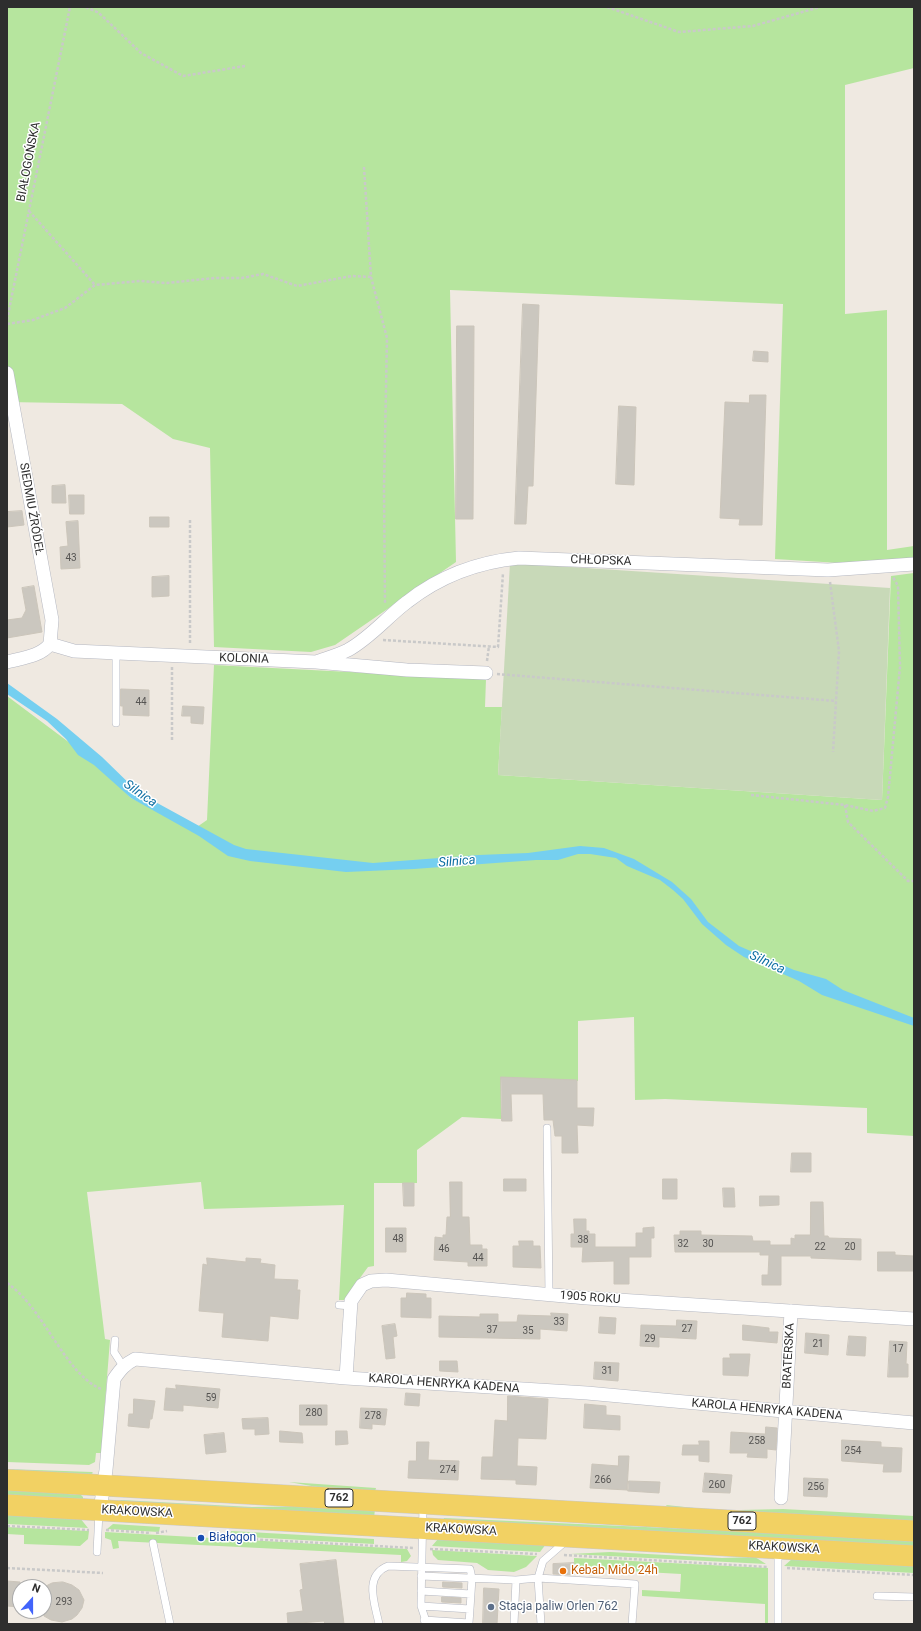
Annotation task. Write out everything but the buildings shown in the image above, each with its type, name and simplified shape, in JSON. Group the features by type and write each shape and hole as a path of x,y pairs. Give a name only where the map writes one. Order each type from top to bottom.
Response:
{"main road":[{"name":"KRAKOWSKA","path":"7,1480 104,1484 914,1531"},
{"name":"KRAKOWSKA","path":"7,1505 98,1520 422,1538 570,1537 914,1556"}],"street":[{"name":"SIEDMIU ŹRÓDEŁ","path":"7,373 52,620 50,644"},
{"name":"CHŁOPSKA","path":"316,662 348,650 364,639 407,602 434,584 478,565 503,560 526,558 828,570 914,564"},
{"name":"KOLONIA","path":"50,644 74,651 316,662 407,670 486,673"},
{"path":"7,662 34,655 45,650 50,644"},
{"name":"1905 ROKU","path":"346,1378 345,1305 362,1285 371,1281 386,1280 549,1295 914,1319"},
{"name":"BRATERSKA","path":"781,1498 791,1311"},
{"name":"KAROLA HENRYKA KADENA","path":"123,1366 135,1359 346,1378 587,1394 786,1413 914,1423"},
{"path":"98,1520 104,1484 112,1391 114,1379 123,1366"}],"lane":[{"path":"116,653 116,723"},
{"path":"547,1128 549,1295"},
{"path":"115,1340 114,1352 123,1366"},
{"path":"378,1624 372,1586 374,1578 380,1569 388,1566 422,1567 470,1569 472,1578 469,1623 425,1622 421,1606 422,1576 422,1567 422,1538 424,1503"},
{"path":"97,1552 98,1520"},
{"path":"541,1624 538,1578 543,1561 570,1537"},
{"path":"153,1543 170,1624"},
{"path":"778,1548 778,1624"},
{"path":"422,1576 516,1580 538,1578 634,1584 632,1624"},
{"path":"514,1624 516,1580"},
{"path":"421,1591 471,1594"},
{"path":"877,1596 914,1597"},
{"path":"421,1606 470,1608"}],"path":[{"name":"BIAŁOGOŃSKA","path":"7,320 70,7"},
{"path":"86,7 100,13 141,53 183,76 245,66"},
{"path":"607,7 679,32 753,26 820,7"},
{"path":"364,167 371,277 386,338 384,488 385,621"},
{"path":"28,211 95,285"},
{"path":"7,324 33,320 65,308 95,285 140,280 166,283 215,278 242,278 263,274 297,286 352,276 371,277"},
{"path":"190,520 190,657"},
{"path":"364,639 498,646 503,560"},
{"path":"750,795 845,804 872,811 884,808 888,797 900,667 898,586 887,566"},
{"path":"828,570 839,651 833,752"},
{"path":"172,656 172,741"},
{"path":"486,673 836,701"},
{"path":"845,804 848,822 908,881 914,881"},
{"path":"7,1283 18,1290 39,1316 78,1372 89,1383 112,1391"},
{"path":"7,1526 98,1520 160,1534 167,1531 174,1531"},
{"path":"220,1534 230,1538 422,1538 550,1554 767,1567"},
{"path":"7,1568 103,1573"},
{"path":"784,1568 914,1575"}],"green space":[{"path":"7,7 914,7 914,68 845,85 845,314 887,310 887,550 914,546 914,558 855,564 775,559 783,304 450,290 456,562 335,645 311,652 214,647 210,448 173,439 122,404 7,402"},
{"path":"510,563 890,588 882,800 498,775"},
{"path":"914,573 914,1136 867,1133 867,1108 665,1099 635,1100 634,1017 578,1021 578,1081 501,1079 501,1119 462,1117 417,1150 417,1183 374,1183 374,1266 368,1267 344,1300 339,1300 344,1205 204,1209 201,1182 87,1192 105,1339 110,1340 101,1453 96,1453 95,1462 89,1465 7,1462 7,696 94,761 131,798 194,829 207,820 214,665 486,679 485,707 502,707 498,775 882,800 891,576"},
{"path":"7,1469 93,1473 90,1475 7,1472"},
{"path":"289,1482 376,1488 375,1492 334,1490"},
{"path":"7,1489 81,1495 83,1499 7,1497"},
{"path":"119,1501 252,1507 327,1506 375,1509 374,1518"},
{"path":"666,1505 733,1512 741,1510 783,1509 914,1516 914,1523 669,1509"},
{"path":"7,1514 80,1518 88,1528 7,1524"},
{"path":"444,1518 914,1539 914,1548 443,1521"},
{"path":"113,1524 160,1527 159,1532 107,1529"},
{"path":"7,1527 89,1531 88,1539 80,1546 24,1544 24,1535 7,1534"},
{"path":"231,1531 374,1539 374,1544 230,1536"},
{"path":"105,1532 407,1549 411,1556 407,1561 401,1562 401,1555 118,1541 119,1548 113,1549 111,1540 105,1538"},
{"path":"438,1539 546,1544 540,1552 432,1546"},
{"path":"432,1550 537,1556 526,1567 514,1572 488,1570 477,1563 438,1560 433,1555"},
{"path":"610,1552 722,1558 755,1557 766,1564 570,1554"},
{"path":"574,1558 768,1568 768,1624 765,1624 765,1604 642,1596 642,1590 680,1592 681,1574 574,1568"},
{"path":"792,1559 914,1563 914,1573 784,1566"}],"water":[{"name":"Silnica","path":"7,683 57,719 102,757 139,793 234,845 246,849 373,863 528,853 580,846 604,848 634,859 672,882 691,899 708,922 739,946 794,970 826,979 843,990 914,1018 914,1026 822,995 799,981 744,957 726,945 702,924 683,899 673,890 660,880 627,866 616,858 590,854 578,854 558,860 536,860 414,869 346,872 250,861 228,856 199,836 131,798 94,765 78,755 66,739 47,721 7,694"}],"place":[{"name":"Białogon","path":"201,1538"},
{"name":"Kebab Mido 24h","path":"563,1571"},
{"name":"Stacja paliw Orlen 762","path":"491,1607"}]}
